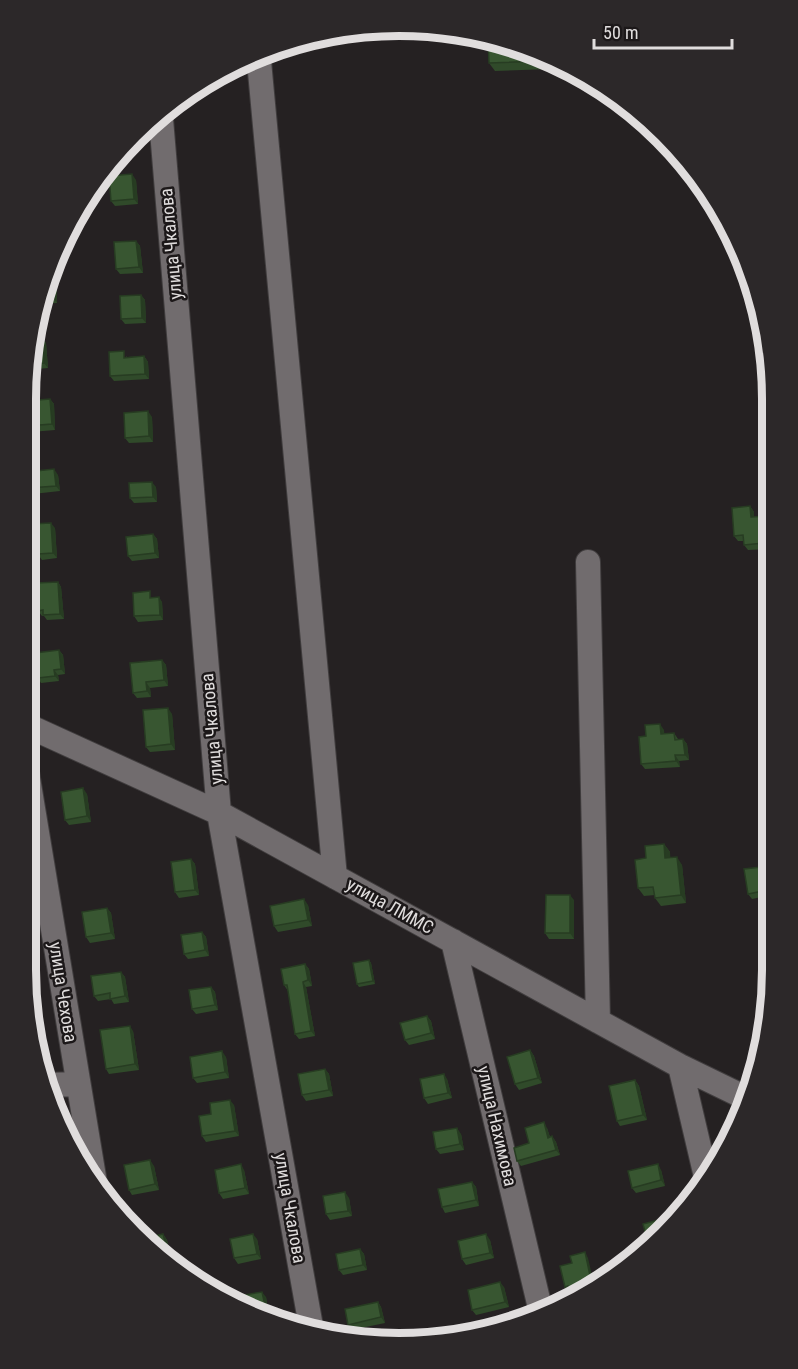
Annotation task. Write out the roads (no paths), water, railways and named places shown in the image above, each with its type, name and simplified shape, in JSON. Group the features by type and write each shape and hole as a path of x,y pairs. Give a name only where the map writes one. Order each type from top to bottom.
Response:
{"street":[{"path":"259,64 335,877"},
{"name":"улица Чкалова","path":"161,125 219,813 310,1322"},
{"path":"588,562 598,1021"},
{"name":"улица ЛММС","path":"36,730 219,813 680,1066 740,1095"},
{"name":"улица Чехова","path":"36,827 92,1163"},
{"name":"улица Нахимова","path":"453,941 539,1305"},
{"path":"680,1066 704,1167"},
{"path":"55,1085 78,1084"}]}
